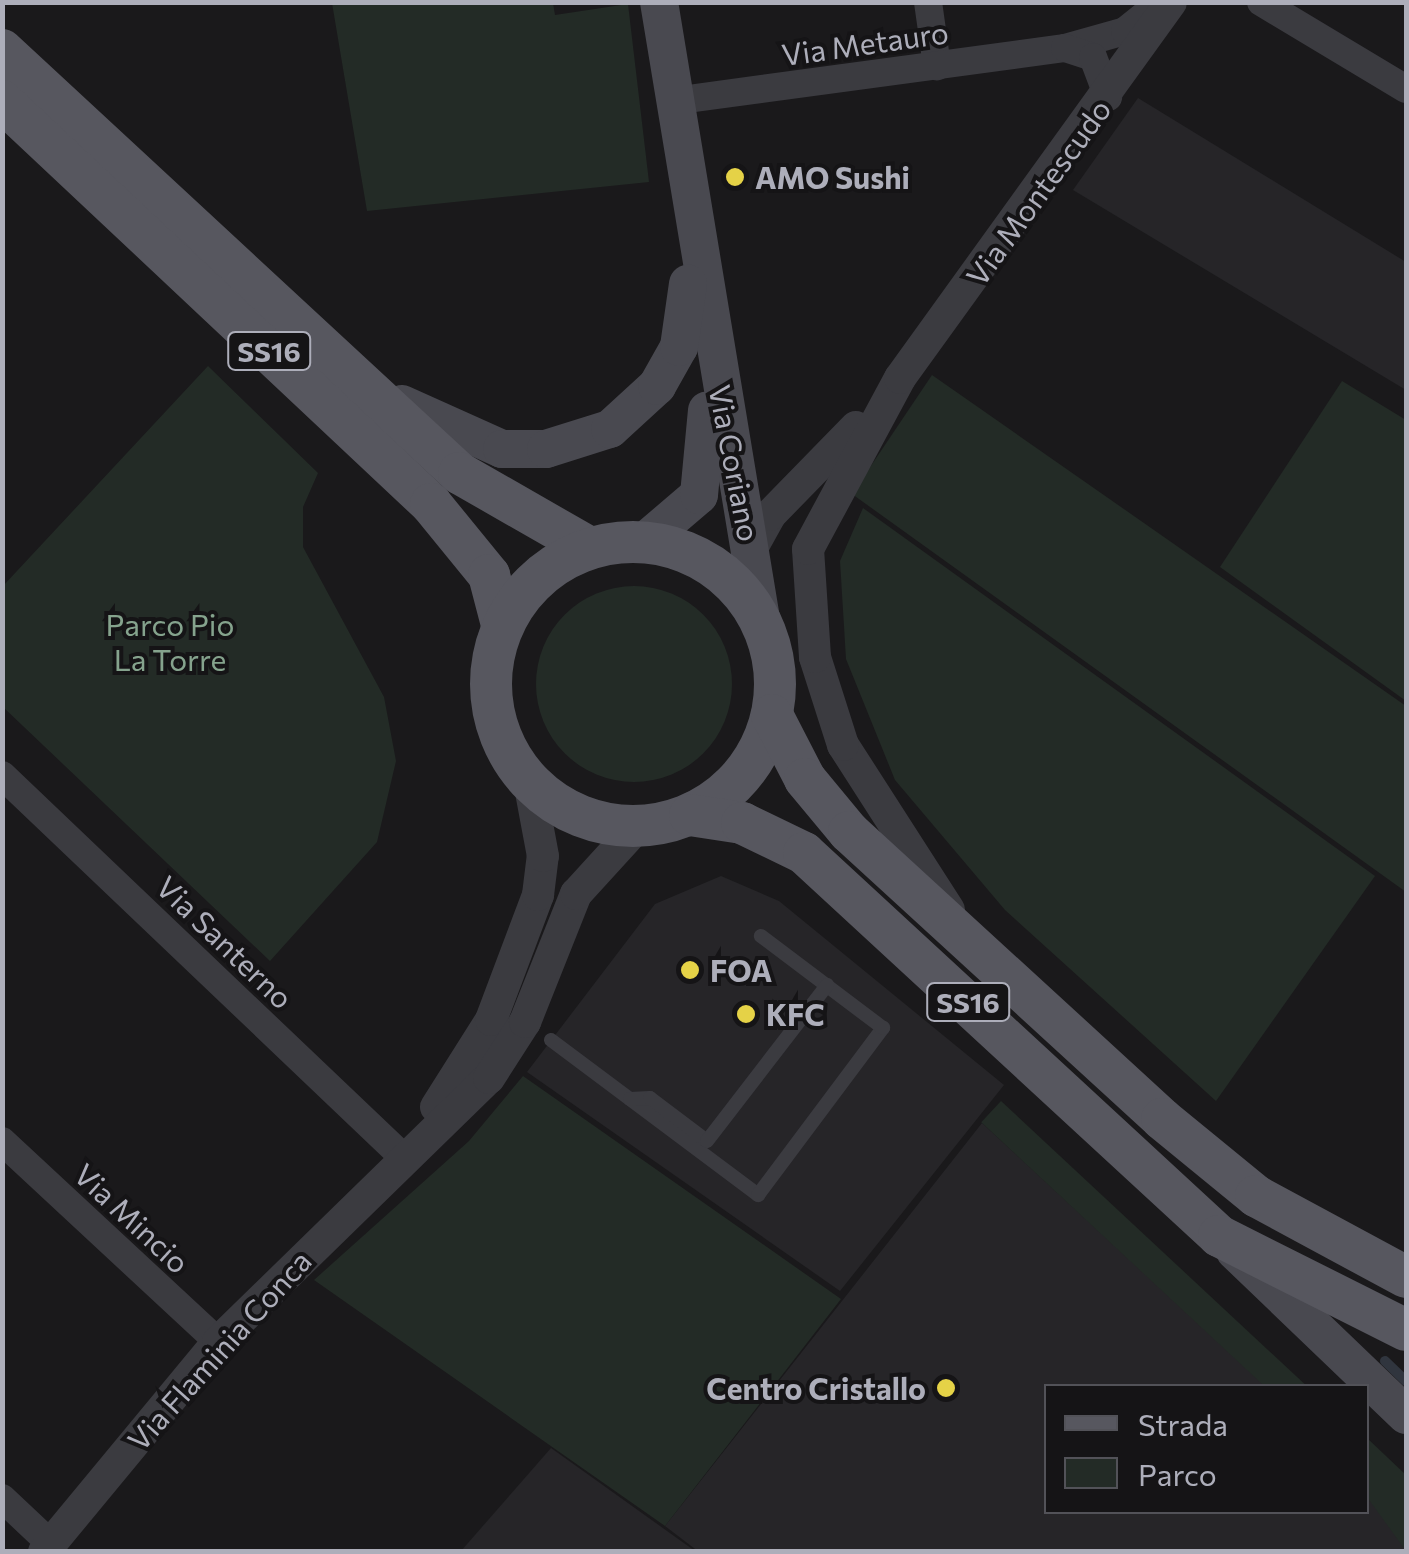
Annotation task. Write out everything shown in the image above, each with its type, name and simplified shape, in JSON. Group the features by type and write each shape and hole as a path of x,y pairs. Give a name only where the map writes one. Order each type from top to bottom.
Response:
{"main road":[{"name":"Via Coriano","path":"659,2 702,303 752,548 762,624"},
{"name":"SS16","path":"2,50 459,473 590,548"},
{"name":"SS16","path":"2,101 431,504 489,575 502,625 492,707 529,781 579,816 638,826 690,814 734,785 772,715"},
{"name":"Via Coriano","path":"304,333 425,421 502,449 546,449 610,429 657,386 679,347 692,241"},
{"name":"Via Coriano","path":"644,542 699,495 710,454 702,303"},
{"name":"SS16","path":"502,625 538,577 590,548 644,542 714,568 762,624 772,715 805,779 850,832 1256,1196 1406,1277"},
{"name":"SS16","path":"690,814 742,823 804,853 1219,1236 1406,1330"},
{"path":"1219,1236 1406,1414"}],"street":[{"path":"928,2 937,66"},
{"name":"Via Metauro","path":"673,101 1065,48 1125,32 1161,2"},
{"name":"Via Montescudo","path":"962,931 855,774 805,598 808,549 825,510 900,378 1108,97 1172,2"},
{"path":"1260,2 1406,89"},
{"path":"1065,48 1092,56 1108,97"},
{"name":"Via Montescudo","path":"752,548 779,504 900,378"},
{"name":"Via Santerno","path":"2,774 402,1156"},
{"name":"Via Flaminia Conca","path":"402,1156 470,1060 516,963 543,856 529,781"},
{"name":"Via Flaminia Conca","path":"47,1547 218,1342 402,1156 489,1078 526,1022 576,894 638,826"},
{"name":"Via Mincio","path":"2,1141 218,1342"},
{"path":"2,1498 47,1547"}],"lane":[{"path":"551,1040 758,1195 883,1028 761,936"},
{"path":"630,1099 650,1098 707,1141 827,985"}],"shaded area":[{"path":"1138,98 1406,262 1406,390 1073,190"},
{"path":"721,876 779,901 1004,1085 840,1291 527,1072 655,904"},
{"path":"982,1123 1264,1384 1044,1384 1044,1514 1369,1514 1369,1485 1406,1521 1406,1551 699,1552 665,1526"},
{"path":"551,1448 695,1551 461,1551"}],"green space":[{"path":"332,3 553,3 555,15 628,4 649,182 367,211"},
{"name":"Parco Pio La Torre","path":"208,366 318,473 303,507 303,547 384,697 396,761 377,842 270,961 3,707 3,586"},
{"path":"932,375 1406,706 1406,892 852,494"},
{"path":"1342,381 1406,420 1406,701 1220,567"},
{"path":"863,508 1375,876 1216,1101 1005,910 895,780 846,659 840,561"},
{"path":"634,586 672,593 703,615 725,646 732,684 725,722 703,753 672,775 634,782 596,775 565,753 543,722 536,684 543,646 565,615 596,593"},
{"path":"523,1076 841,1299 665,1526 314,1280 469,1141"},
{"path":"1001,1101 1304,1384 1262,1384 981,1122"},
{"path":"1369,1440 1406,1475 1406,1551 1369,1500"}],"waterway":[{"path":"1385,1361 1406,1381"}],"place":[{"name":"AMO Sushi","path":"735,177"},
{"name":"FOA","path":"690,970"},
{"name":"KFC","path":"746,1014"},
{"name":"Centro Cristallo","path":"946,1388"}]}
